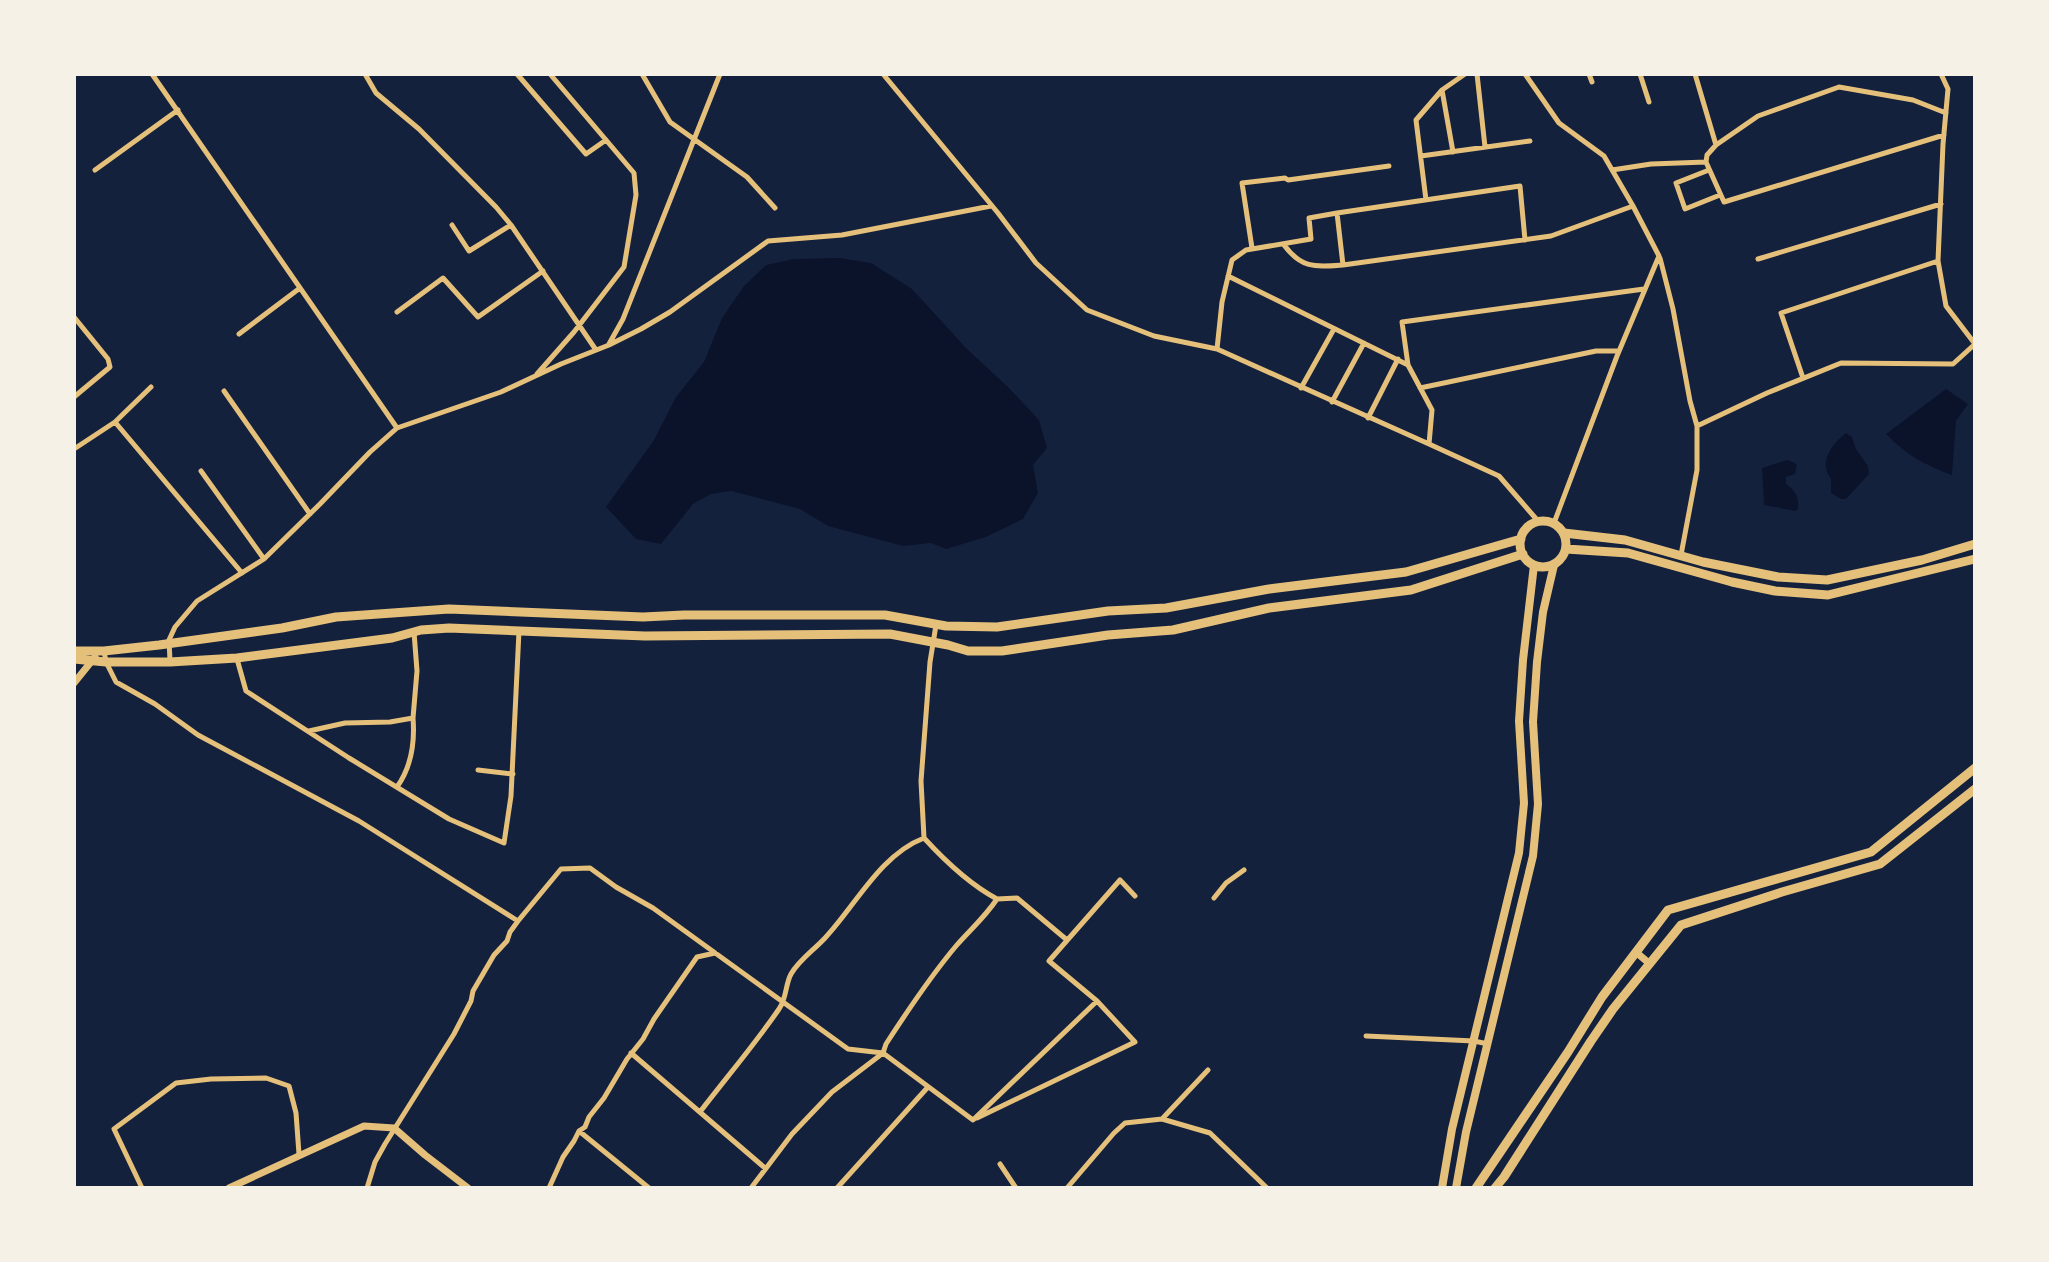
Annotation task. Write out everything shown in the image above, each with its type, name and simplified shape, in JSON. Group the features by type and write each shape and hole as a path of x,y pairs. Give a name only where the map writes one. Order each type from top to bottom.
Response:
{"main road":[{"path":"1538,521 1554,523 1564,533 1566,549 1554,565 1534,565 1523,554 1521,539 1527,527 1538,521"},
{"path":"1564,533 1625,540 1703,562 1778,577 1827,580 1922,560 1975,544"},
{"path":"74,659 336,617 449,609 643,617 885,615 936,625 997,627 1108,611 1166,608 1269,589 1406,572 1521,539"},
{"path":"1566,549 1628,553 1778,592 1827,595 1975,559"},
{"path":"74,651 170,662 237,658 449,628 663,636 890,634 968,651 1002,651 1108,635 1173,630 1269,608 1413,590 1523,554"},
{"path":"1442,1188 1452,1129 1519,853 1524,803 1519,721 1534,565"},
{"path":"1456,1188 1466,1132 1533,856 1538,804 1533,722 1537,662 1543,612 1554,565"},
{"path":"1476,1188 1602,997 1668,910 1871,852 1975,768"},
{"path":"1495,1188 1591,1041 1681,925 1880,864 1975,789"},
{"path":"1871,852 1880,864"}],"street":[{"path":"152,74 397,428"},
{"path":"365,74 376,93 419,129 496,207 596,350"},
{"path":"517,74 586,154 606,140"},
{"path":"535,376 624,267 636,195 634,173 550,74"},
{"path":"642,74 670,122 747,177 775,208"},
{"path":"609,345 623,319 720,74"},
{"path":"883,74 1036,263 1087,310 1154,336 1217,349 1499,476 1538,521"},
{"path":"1426,200 1416,120 1442,90 1465,74"},
{"path":"1477,74 1485,147"},
{"path":"1525,74 1559,123 1604,156 1659,256 1697,426 1697,470 1681,555"},
{"path":"1589,74 1592,82"},
{"path":"1640,74 1649,102"},
{"path":"1695,74 1716,145"},
{"path":"1697,426 1841,363 1953,364 1975,344 1946,306 1938,261 1948,89 1941,74"},
{"path":"1944,135 1724,202 1706,162 1707,155 1716,145 1758,116 1839,87 1913,100 1946,113"},
{"path":"1442,90 1453,152"},
{"path":"95,170 178,110"},
{"path":"1421,156 1530,141"},
{"path":"1612,170 1651,164 1706,162"},
{"path":"1252,248 1242,183 1389,166"},
{"path":"1709,170 1676,183 1685,209 1720,195"},
{"path":"1217,349 1222,302 1232,260 1252,248 1311,239 1309,218 1520,186 1525,240"},
{"path":"1758,259 1941,204"},
{"path":"170,662 169,640 177,623 197,601 264,559 397,428 501,392 609,345 670,312 768,241 842,235 991,206"},
{"path":"1284,245 1292,255 1312,268 1343,265 1551,236 1633,206"},
{"path":"1337,213 1343,265"},
{"path":"452,225 469,251 511,225"},
{"path":"1554,523 1619,351 1659,256"},
{"path":"1803,378 1781,313 1938,261"},
{"path":"397,312 443,278 478,317 543,271"},
{"path":"1228,276 1408,365"},
{"path":"239,334 300,288"},
{"path":"1429,444 1432,410 1408,365 1402,322 1644,289"},
{"path":"74,317 108,359 110,367 74,397"},
{"path":"1301,388 1334,329"},
{"path":"1332,402 1364,343"},
{"path":"1420,388 1596,351 1619,351"},
{"path":"1368,418 1398,359"},
{"path":"74,449 115,422 151,387"},
{"path":"224,391 311,514"},
{"path":"115,422 242,573"},
{"path":"201,471 264,559"},
{"path":"936,625 921,781 924,838 973,885 997,899 1017,898 1067,940"},
{"path":"237,658 246,691 449,819 504,843 513,774 519,630"},
{"path":"397,787 406,774 414,742 417,671 414,632"},
{"path":"74,683 100,656 116,682 155,704 198,735 359,821 518,921"},
{"path":"308,732 345,723 413,718"},
{"path":"478,770 513,774"},
{"path":"700,1112 785,1001 790,976 898,852 924,838"},
{"path":"367,1188 375,1162 454,1034 473,991 494,955 561,869 590,868 653,908 848,1049 883,1053 973,1120"},
{"path":"1214,898 1226,883 1244,870"},
{"path":"973,1120 1135,1042 1097,1001 1049,961 1120,880 1135,896"},
{"path":"751,1188 792,1134 832,1092 883,1053 924,988 997,899"},
{"path":"549,1188 579,1131 585,1127 697,957 715,953"},
{"path":"1637,953 1650,964"},
{"path":"973,1120 1097,1001"},
{"path":"1366,1036 1488,1044"},
{"path":"631,1053 765,1168"},
{"path":"1162,1119 1208,1070"},
{"path":"142,1188 114,1129 176,1083 266,1078 289,1086 296,1113 299,1154"},
{"path":"837,1188 928,1087"},
{"path":"1067,1188 1125,1123 1162,1119 1210,1133 1267,1188"},
{"path":"229,1188 364,1126 394,1128 468,1188"},
{"path":"579,1131 649,1188"},
{"path":"1000,1164 1016,1188"}],"water":[{"path":"840,258 871,263 912,289 1039,420 1047,448 1033,465 1038,493 1023,519 986,537 946,549 931,543 903,546 828,526 800,509 731,491 711,494 693,504 661,544 636,539 606,507 654,440 676,397 704,362 722,318 744,286 766,265 794,259"},
{"path":"1946,389 1968,404 1956,421 1952,475 1916,459 1886,434"},
{"path":"1846,433 1852,437 1868,466 1869,474 1846,499 1841,499 1831,493 1826,460 1831,448"},
{"path":"1787,460 1797,465 1795,474 1786,477 1786,484 1797,498 1798,509 1795,511 1764,505 1762,468"}]}
